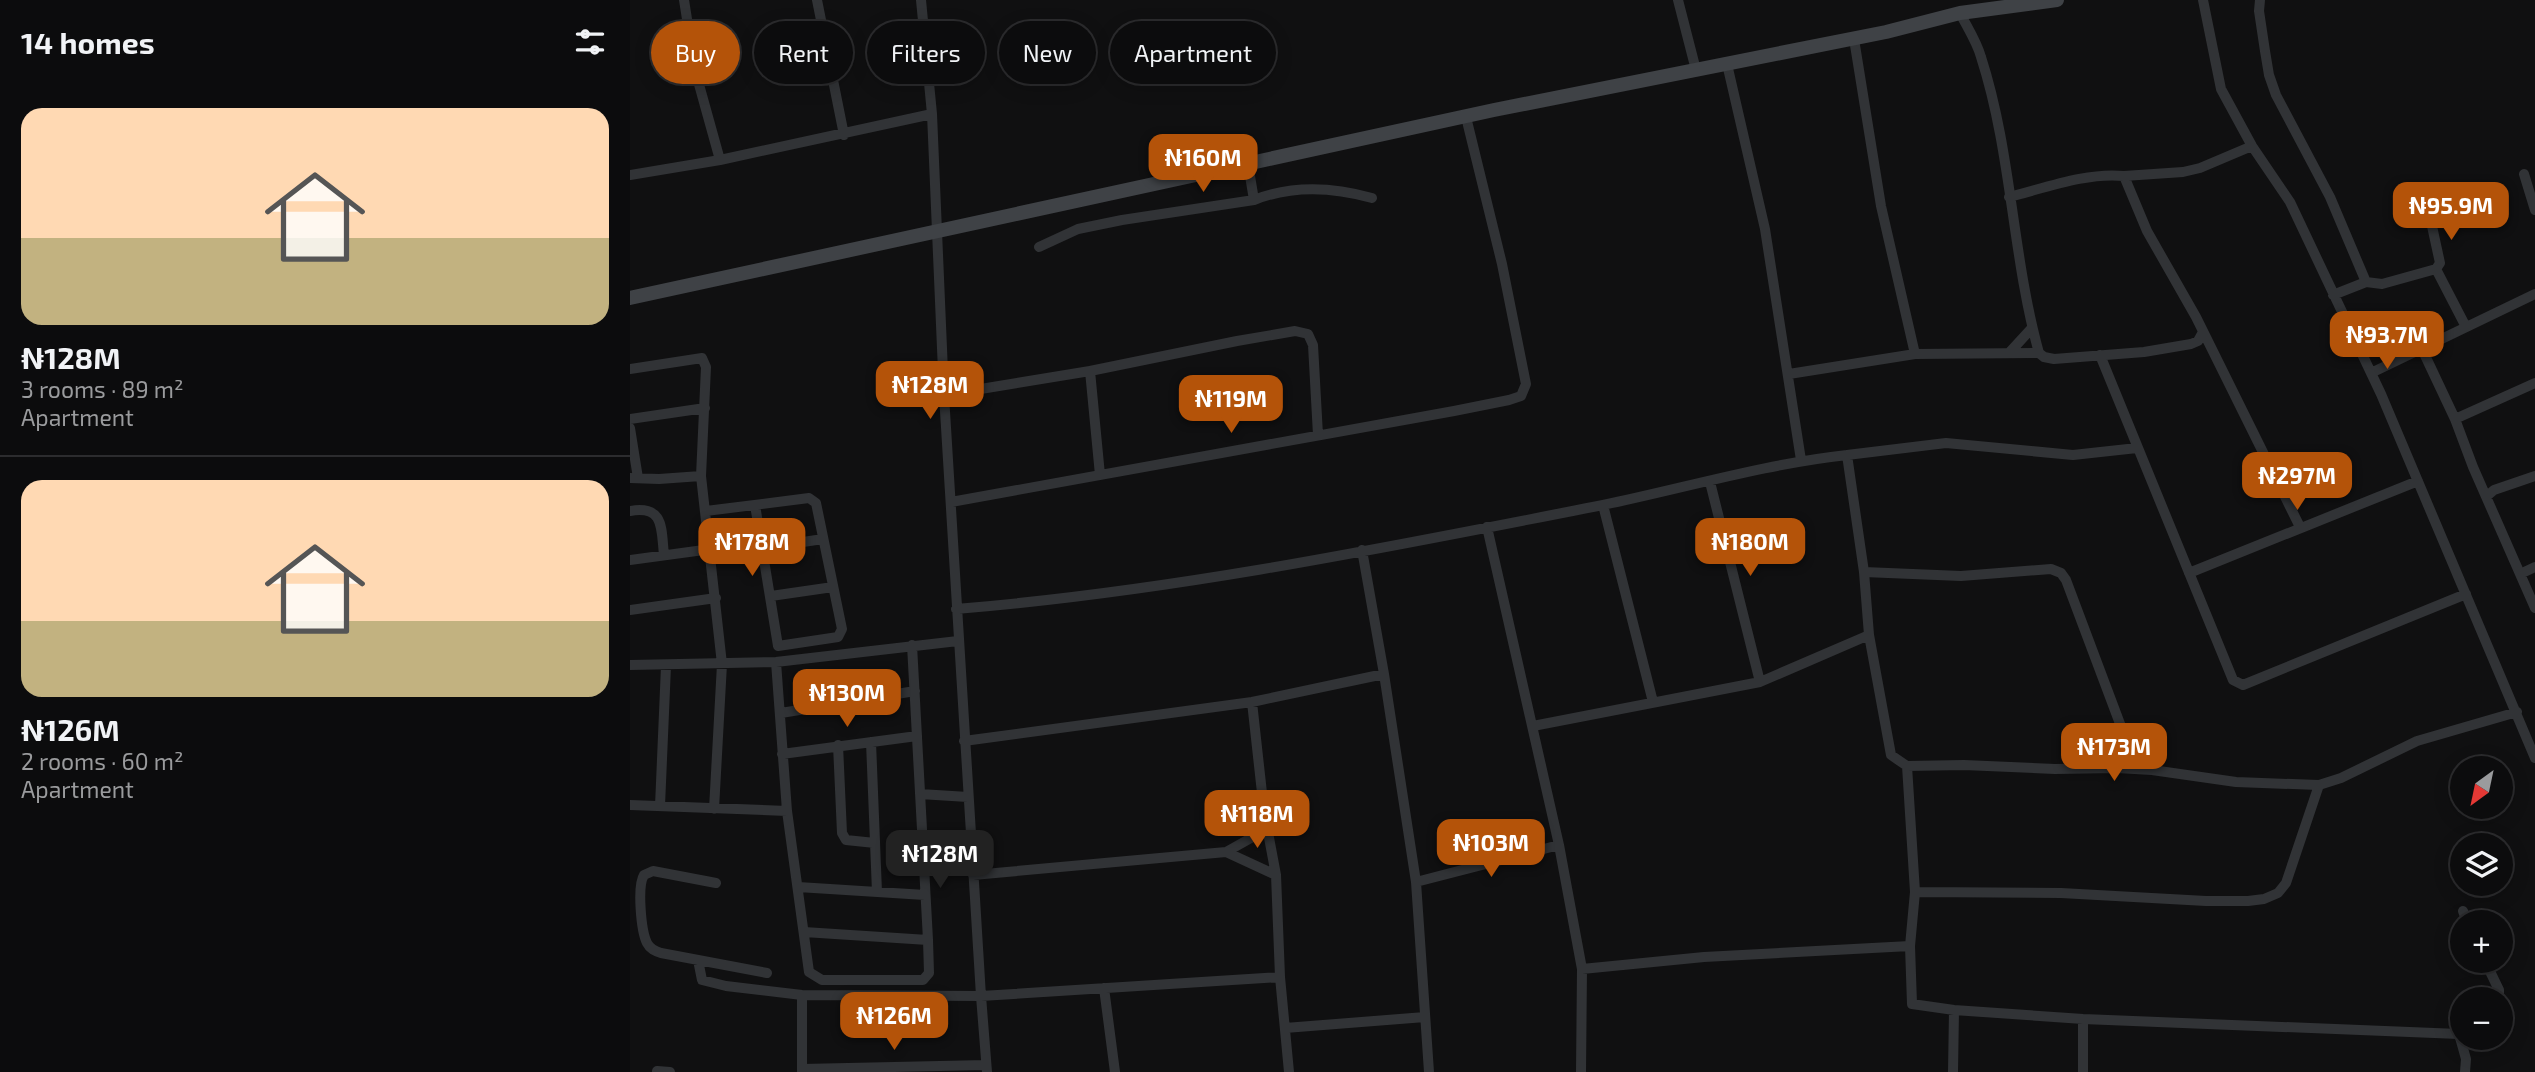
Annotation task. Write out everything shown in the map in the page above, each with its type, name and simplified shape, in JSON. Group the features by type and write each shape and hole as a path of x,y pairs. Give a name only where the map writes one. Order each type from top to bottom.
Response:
{"street":[{"path":"684,0 695,70 720,160"},
{"path":"817,0 844,135"},
{"path":"802,995 802,1071 986,1069 956,609 932,114 921,0"},
{"path":"1678,0 1696,70"},
{"path":"630,298 1248,163 1854,39 1960,13 2057,0"},
{"path":"2203,0 2221,89 2252,146 2290,202 2371,373 2535,758"},
{"path":"2260,0 2264,51 2276,95 2330,197 2366,282"},
{"path":"1960,13 1981,55 1999,127 2032,328 2039,353 2043,358 2054,359 2144,352 2191,344 2198,341 2203,331"},
{"path":"1854,39 1879,193 1915,354"},
{"path":"1727,64 1765,229 1801,460"},
{"path":"630,175 844,135 932,114"},
{"path":"951,502 1521,396 1526,384 1502,264 1466,117"},
{"path":"2009,197 2112,174 2124,176 2183,172 2200,168 2252,146"},
{"path":"1248,163 1254,200"},
{"path":"2524,174 2535,210"},
{"path":"2124,176 2147,231 2203,331 2300,527"},
{"path":"1039,247 1078,229 1254,200 1270,194 1311,188 1372,198"},
{"path":"2333,295 2366,282 2382,284 2436,269 2440,263 2427,203"},
{"path":"2436,269 2466,327"},
{"path":"2371,373 2535,294"},
{"path":"2009,354 2032,328"},
{"path":"944,395 1090,371 1295,331 1308,334 1312,345 1318,435"},
{"path":"2422,349 2455,419 2535,608"},
{"path":"1789,374 1915,354 2039,353"},
{"path":"2099,355 2233,680 2243,685 2466,594"},
{"path":"630,369 702,358 706,367 701,476 722,664 714,809"},
{"path":"1090,371 1100,475"},
{"path":"2455,419 2535,383"},
{"path":"630,419 705,408"},
{"path":"630,428 634,478 701,476"},
{"path":"956,609 1163,586 1603,505 1801,460 1946,443 2073,455 2137,448"},
{"path":"1847,455 1864,572 1869,635 1891,755 1907,766 2137,769 2236,782 2319,785 2340,778 2417,741 2517,712"},
{"path":"2487,496 2494,490 2535,476"},
{"path":"2189,573 2418,481"},
{"path":"1710,482 1760,682"},
{"path":"706,511 809,498 813,499 842,629 838,637 778,646 755,505"},
{"path":"1603,505 1653,702"},
{"path":"630,511 642,509 655,514 661,525 664,555"},
{"path":"1487,527 1559,845 1581,969 1581,1072"},
{"path":"763,548 823,539"},
{"path":"630,560 711,549"},
{"path":"1363,550 1416,882 1429,1072"},
{"path":"2520,574 2535,567"},
{"path":"1864,572 1961,576 2051,569 2060,573 2066,580 2137,769"},
{"path":"771,596 833,587"},
{"path":"630,610 716,598"},
{"path":"1533,726 1760,682 1869,635"},
{"path":"630,665 776,662 958,640"},
{"path":"776,662 787,811 809,972 822,980 923,980 929,973 928,940 912,645"},
{"path":"660,806 666,666"},
{"path":"964,741 1252,702 1384,674"},
{"path":"780,713 915,691"},
{"path":"1252,702 1267,829 1276,875 1280,977 1289,1072"},
{"path":"782,754 917,736"},
{"path":"871,742 877,892"},
{"path":"838,745 842,834 846,839 875,843"},
{"path":"1907,766 1914,892 1910,946 1912,1004 1954,1010 2084,1019 2450,1033"},
{"path":"1914,892 2061,894 2206,901 2264,899 2278,893 2286,883 2319,785"},
{"path":"919,794 968,797"},
{"path":"630,805 787,811"},
{"path":"973,875 1226,852 1267,829"},
{"path":"1416,882 1559,845"},
{"path":"1226,852 1276,875"},
{"path":"716,883 653,872 643,875 639,889 646,942 652,950 661,953 767,973"},
{"path":"798,887 925,895"},
{"path":"804,932 928,940"},
{"path":"1581,969 1704,957 1910,946"},
{"path":"698,960 701,976 706,982 802,995 981,996 1280,977"},
{"path":"1104,988 1115,1072"},
{"path":"1953,1072 1954,1010"},
{"path":"1284,1028 1425,1017"},
{"path":"2084,1019 2084,1072"},
{"path":"2464,1050 2465,1072"},
{"path":"657,1071 670,1072"}]}
